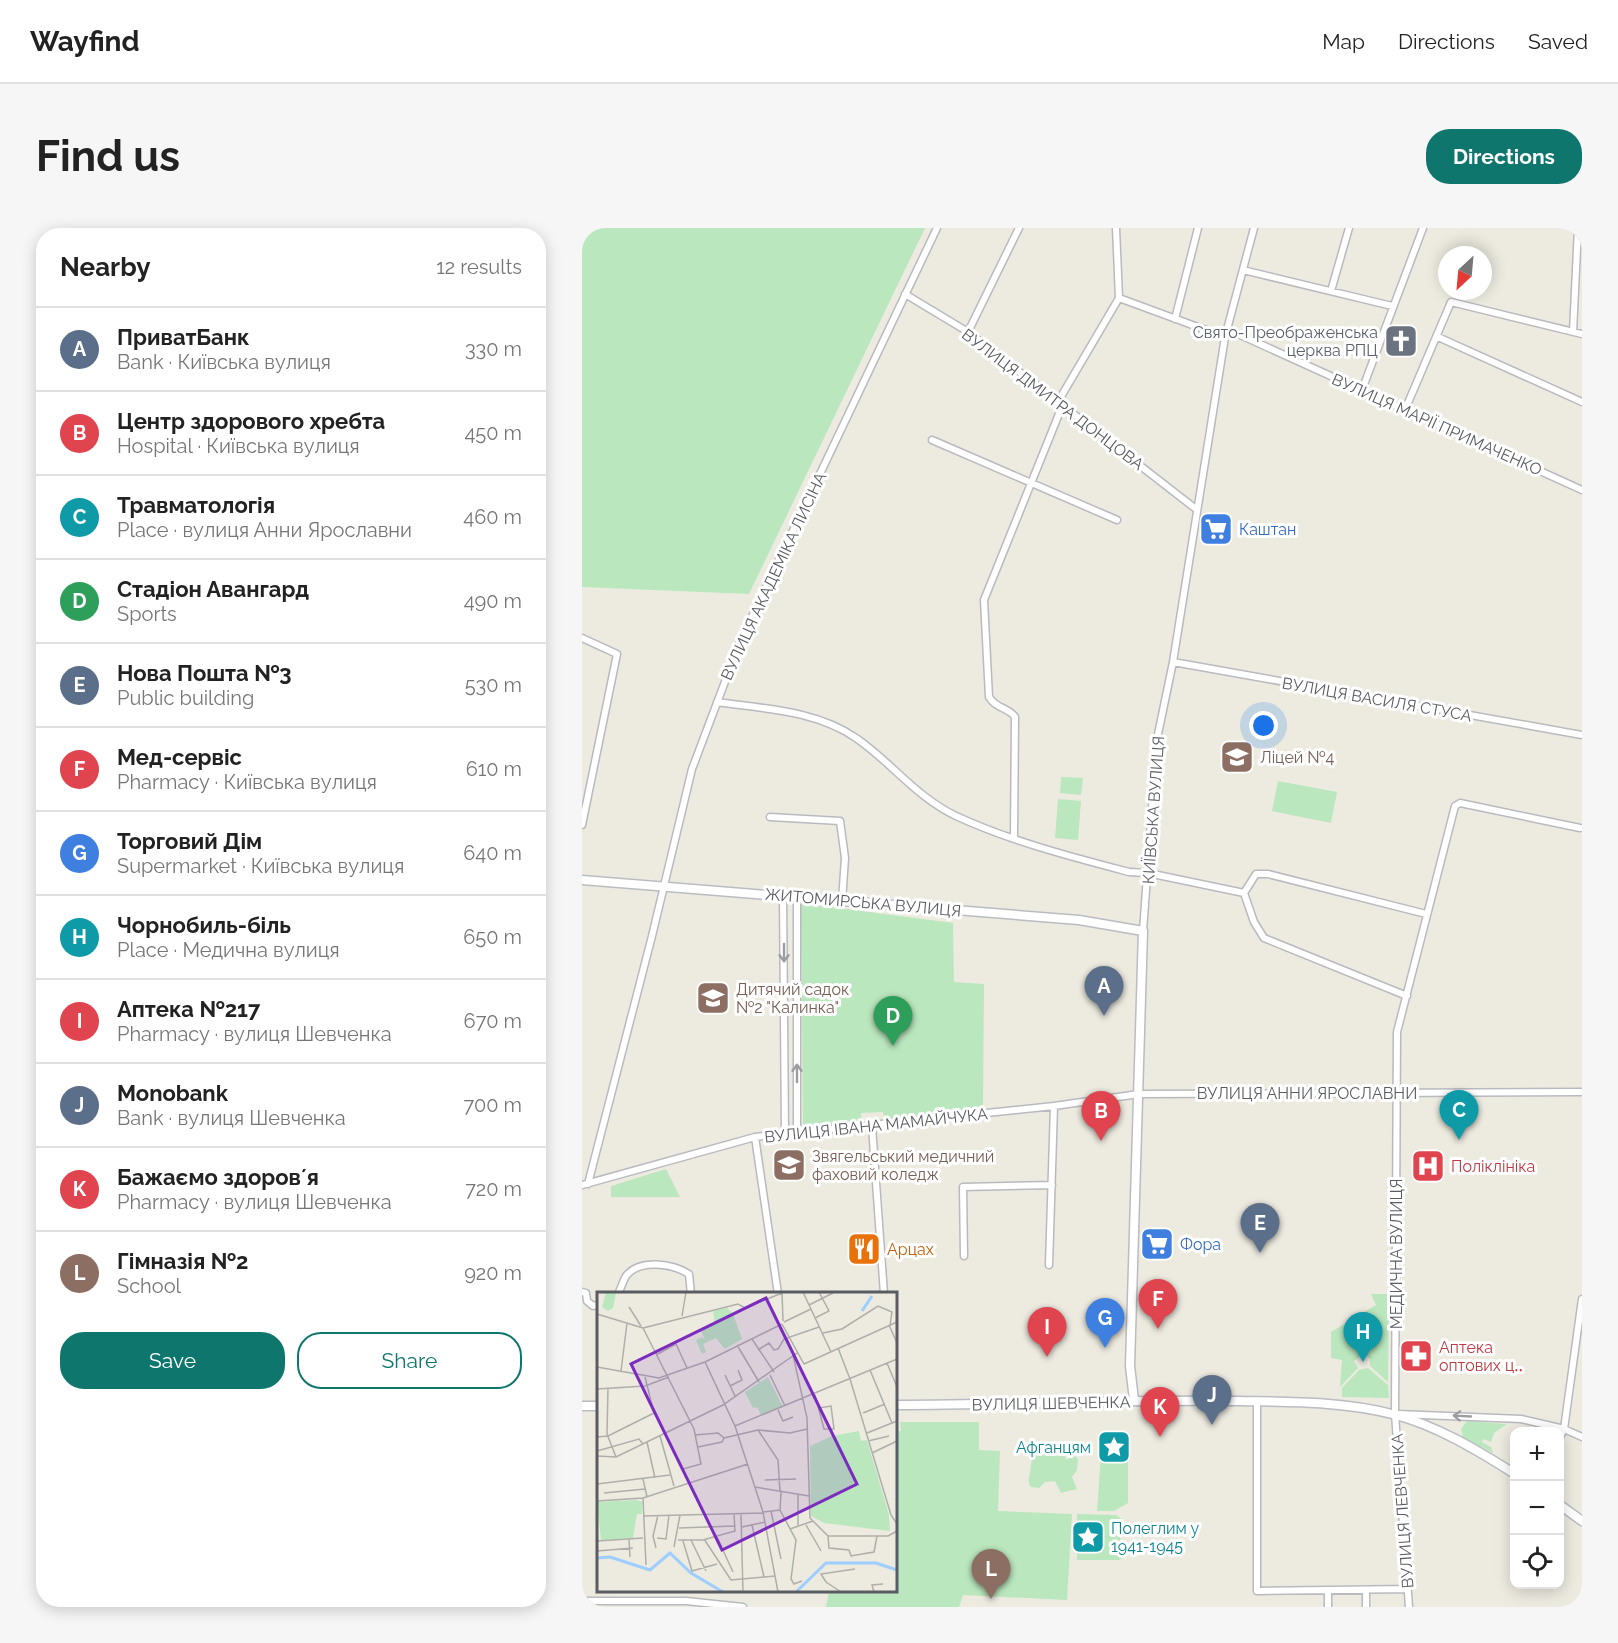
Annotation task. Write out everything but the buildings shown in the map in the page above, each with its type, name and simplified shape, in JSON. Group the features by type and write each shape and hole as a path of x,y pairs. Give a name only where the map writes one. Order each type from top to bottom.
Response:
{"main road":[{"name":"ЖИТОМИРСЬКА ВУЛИЦЯ","path":"582,880 783,894 842,901 1079,920 1143,931"},
{"name":"КИЇВСЬКА ВУЛИЦЯ","path":"1134,1401 1130,1366 1143,931"},
{"name":"ВУЛИЦЯ ШЕВЧЕНКА","path":"897,1405 1134,1401 1257,1401 1318,1404 1395,1414 1454,1438 1510,1471"},
{"path":"1564,1508 1582,1521"}],"street":[{"name":"ВУЛИЦЯ АКАДЕМІКА ЛИСІНА","path":"585,1184 664,886 692,769 740,642 937,228"},
{"path":"968,332 1018,228"},
{"path":"1014,838 1015,717 1012,713 994,705 989,697 984,600 1061,402 1119,298 1116,228"},
{"path":"1175,319 1198,228"},
{"name":"КИЇВСЬКА ВУЛИЦЯ","path":"1143,931 1157,739 1173,662 1225,337 1254,228"},
{"path":"1330,291 1349,228"},
{"path":"1362,390 1423,228"},
{"path":"1573,333 1578,228"},
{"path":"1243,270 1392,306"},
{"name":"ВУЛИЦЯ ДМИТРА ДОНЦОВА","path":"905,294 968,332 1196,509"},
{"path":"1119,298 1225,337"},
{"path":"1405,410 1438,338 1451,302 1582,334"},
{"name":"ВУЛИЦЯ МАРІЇ ПРИМАЧЕНКО","path":"1227,329 1582,490"},
{"path":"1438,338 1582,402"},
{"path":"932,440 1117,520"},
{"path":"582,638 617,654 585,796 582,825"},
{"name":"ВУЛИЦЯ ВАСИЛЯ СТУСА","path":"1173,662 1582,735"},
{"path":"717,702 810,715 834,725 857,738 907,784 955,816 1014,838 1129,873 1149,873 1244,893"},
{"name":"МЕДИЧНА ВУЛИЦЯ","path":"1395,1414 1397,1032 1456,804 1580,828"},
{"path":"770,818 840,821 845,858 842,901"},
{"path":"1244,893 1256,874 1268,874 1426,914"},
{"path":"1244,893 1254,922 1264,938 1407,996"},
{"path":"783,894 784,1133"},
{"path":"797,896 797,1132"},
{"name":"ВУЛИЦЯ АННИ ЯРОСЛАВНИ","path":"1139,1094 1582,1092"},
{"name":"ВУЛИЦЯ ІВАНА МАМАЙЧУКА","path":"585,1184 754,1137 1054,1106 1139,1094"},
{"path":"1049,1265 1054,1106"},
{"path":"872,1125 884,1292"},
{"path":"754,1137 778,1292"},
{"path":"964,1256 963,1187 1052,1185"},
{"path":"619,1292 633,1270 659,1264 675,1266 689,1274 691,1292"},
{"path":"582,1292 586,1293 587,1301 592,1306 597,1305"},
{"path":"1582,1299 1564,1429 1582,1437"},
{"path":"1257,1401 1257,1591 1366,1592 1408,1589"},
{"path":"1395,1414 1521,1419 1555,1427"},
{"name":"ВУЛИЦЯ ЛЕВЧЕНКА","path":"1395,1414 1409,1607"},
{"path":"1328,1592 1328,1607"},
{"path":"1366,1592 1366,1607"},
{"path":"582,1601 686,1601 742,1607"}],"green space":[{"path":"582,228 925,228 749,594 582,587"},
{"path":"1061,777 1083,778 1081,795 1060,793"},
{"path":"1278,781 1337,792 1331,823 1272,811"},
{"path":"1058,799 1081,801 1078,840 1055,838"},
{"path":"801,903 953,923 954,982 984,984 983,1108 884,1119 883,1112 861,1113 862,1121 803,1126"},
{"path":"666,1169 680,1197 611,1197 611,1186"},
{"path":"1371,1294 1389,1294 1388,1382 1370,1366 1370,1359 1364,1354 1354,1361 1358,1368 1340,1387 1342,1360 1331,1358 1331,1332 1376,1305"},
{"path":"1368,1368 1388,1385 1389,1398 1342,1397 1342,1388 1359,1370"},
{"path":"1467,1421 1507,1424 1494,1433 1491,1442 1483,1439 1482,1442 1491,1447 1493,1453 1463,1437 1461,1429"},
{"path":"900,1422 979,1422 979,1450 1000,1451 998,1511 1072,1514 1067,1600 963,1595 959,1607 826,1607 829,1592 897,1592 897,1431 901,1431"},
{"path":"1058,1448 1064,1453 1066,1460 1074,1455 1078,1459 1077,1470 1072,1477 1077,1489 1061,1493 1055,1481 1045,1482 1039,1488 1031,1487 1029,1480 1032,1460 1036,1453"},
{"path":"1101,1455 1128,1456 1128,1503 1114,1511 1097,1511"},
{"path":"1077,1514 1116,1515 1122,1519 1123,1523 1118,1528 1123,1530 1119,1535 1123,1547 1119,1552 1124,1557 1119,1560 1077,1560"}],"place":[{"name":"Свято-Преображенська церква РПЦ","path":"1401,341"},
{"name":"Каштан","path":"1216,529"},
{"name":"Ліцей №4","path":"1237,757"},
{"name":"Дитячий садок №2 \"Калинка\"","path":"713,998"},
{"name":"ПриватБанк","path":"1104,1016"},
{"name":"Стадіон Авангард","path":"893,1046"},
{"name":"Травматологія","path":"1459,1140"},
{"name":"Центр здорового хребта","path":"1101,1141"},
{"name":"Звягельський медичний фаховий коледж","path":"789,1165"},
{"name":"Поліклініка","path":"1428,1166"},
{"name":"Фора","path":"1157,1244"},
{"name":"Арцах","path":"864,1249"},
{"name":"Нова Пошта №3","path":"1260,1253"},
{"name":"Мед-сервіс","path":"1158,1329"},
{"name":"Торговий Дім","path":"1105,1348"},
{"name":"Аптека оптових ц‥","path":"1416,1356"},
{"name":"Аптека №217","path":"1047,1357"},
{"name":"Чорнобиль-біль","path":"1363,1362"},
{"name":"Monobank","path":"1212,1425"},
{"name":"Бажаємо здоровʼя","path":"1160,1437"},
{"name":"Афганцям","path":"1114,1447"},
{"name":"Полеглим у 1941-1945","path":"1088,1537"},
{"name":"Гімназія №2","path":"991,1599"}]}
